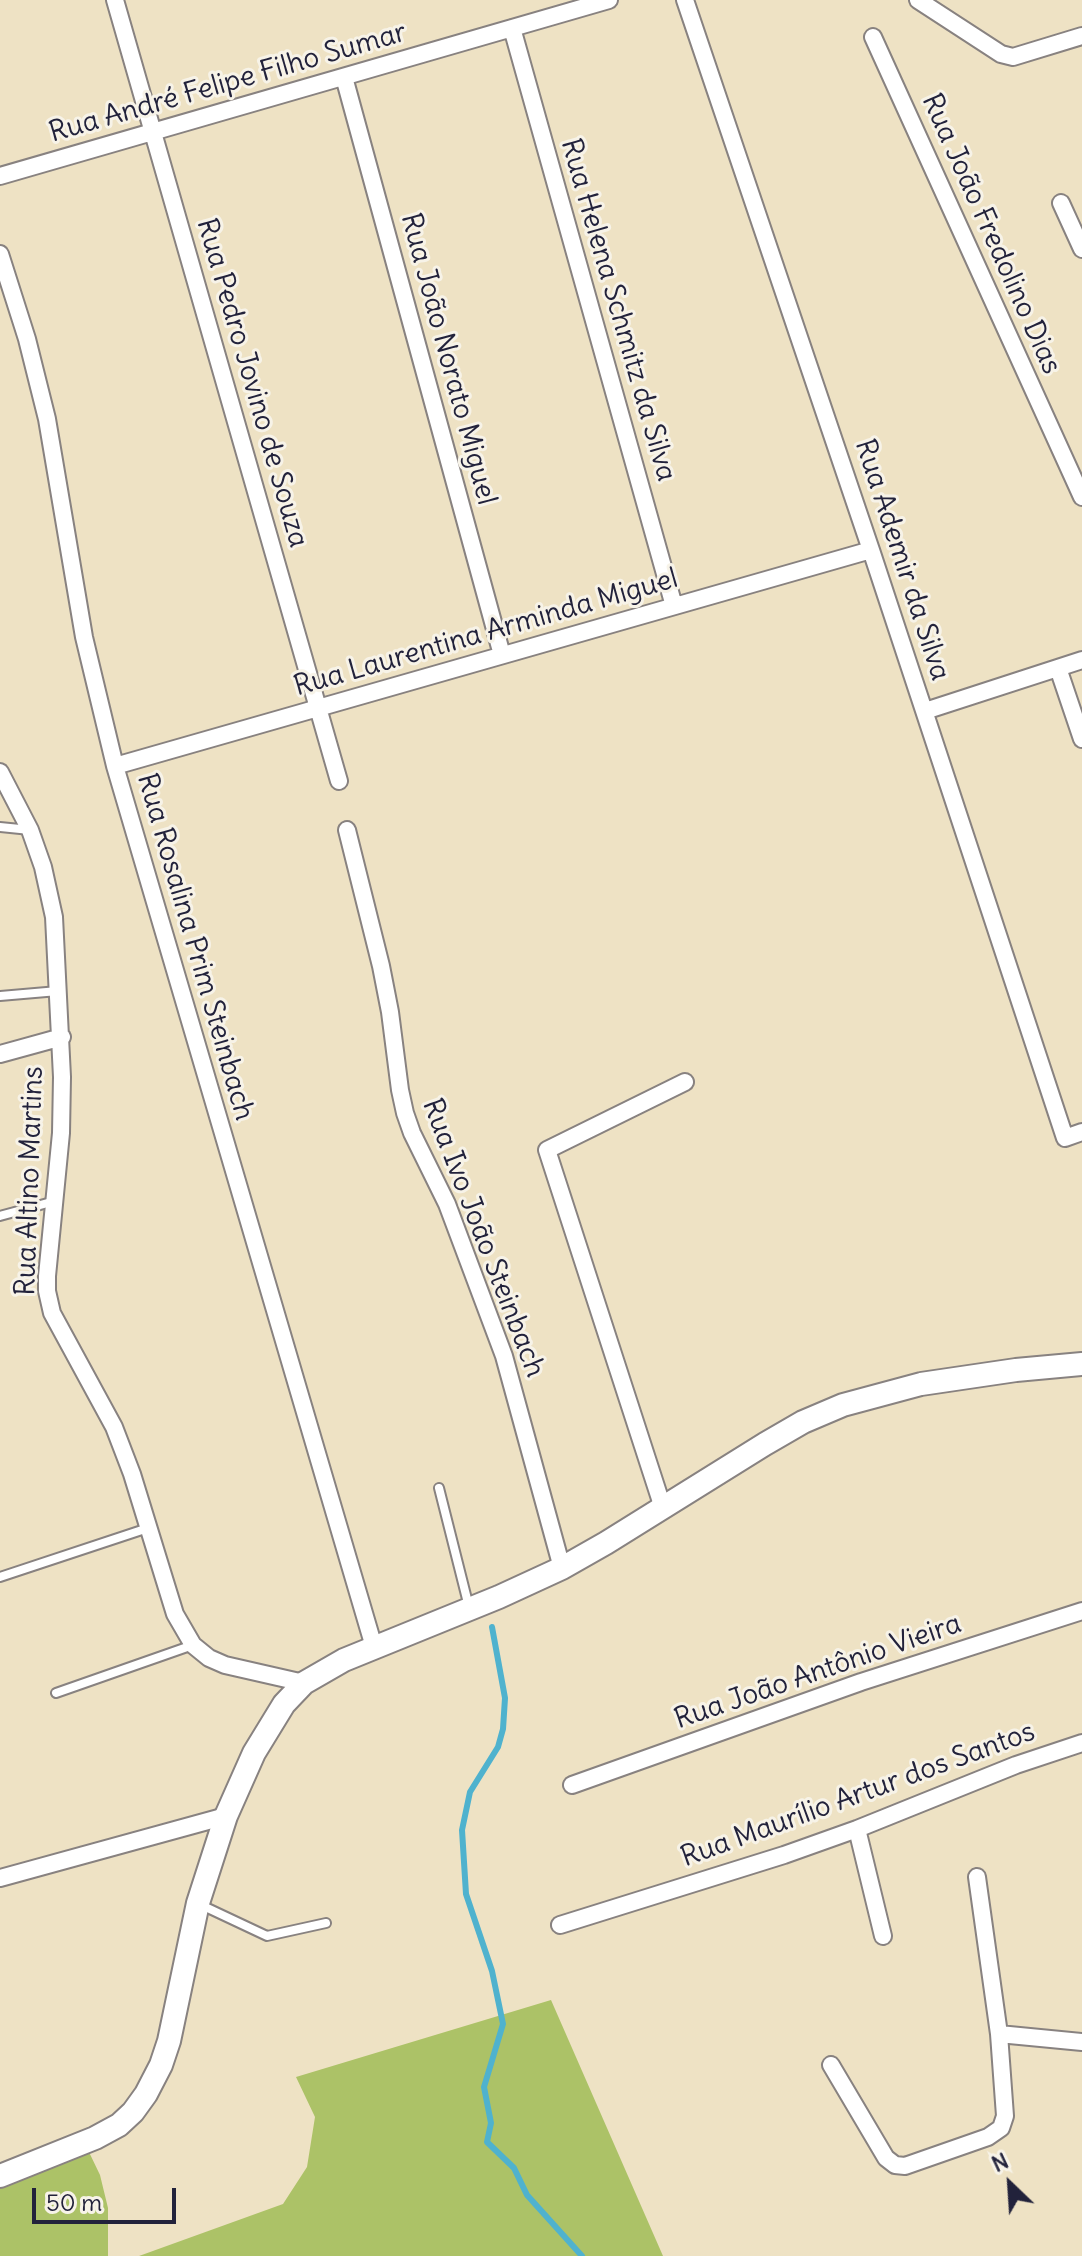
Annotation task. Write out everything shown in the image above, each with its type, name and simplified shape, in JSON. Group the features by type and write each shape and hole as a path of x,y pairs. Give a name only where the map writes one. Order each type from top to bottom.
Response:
{"main road":[{"path":"0,2176 95,2138 119,2125 133,2112 154,2080 169,2041 198,1903 226,1816 254,1753 284,1704 304,1683 344,1660 531,1584 803,1422 843,1405 921,1384 1082,1364"}],"street":[{"name":"Rua Pedro Jovino de Souza","path":"115,0 339,781"},
{"name":"Rua André Felipe Filho Sumar","path":"0,176 609,0"},
{"name":"Rua Ademir da Silva","path":"685,0 925,711 1065,1138 1082,1132"},
{"path":"918,0 1001,54 1013,57 1082,36"},
{"name":"Rua Helena Schmitz da Silva","path":"512,28 674,606"},
{"name":"Rua João Fredolino Dias","path":"873,37 1082,497"},
{"name":"Rua João Norato Miguel","path":"344,77 502,655"},
{"path":"1061,203 1082,249"},
{"name":"Rua Rosalina Prim Steinbach","path":"0,254 27,339 47,419 84,637 115,766 374,1647"},
{"name":"Rua Laurentina Arminda Miguel","path":"115,766 871,550"},
{"path":"925,711 1082,660"},
{"path":"1058,668 1082,739"},
{"name":"Rua Altino Martins","path":"0,772 30,830 50,896 62,1037 61,1133 47,1276 48,1302 57,1325 114,1427 132,1474 175,1614 193,1645"},
{"name":"Rua Ivo João Steinbach","path":"347,830 384,978 405,1113 447,1204 504,1356 562,1568"},
{"path":"0,1054 62,1037"},
{"path":"663,1508 547,1150 685,1082"},
{"name":"Rua João Antônio Vieira","path":"572,1785 861,1682 1082,1611"},
{"path":"193,1645 209,1658 225,1665 304,1683"},
{"name":"Rua Maurílio Artur dos Santos","path":"560,1925 769,1860 1082,1743"},
{"path":"0,1878 226,1816"},
{"path":"857,1829 883,1936"},
{"path":"831,2065 886,2158 895,2165 905,2166 988,2137 1001,2128 1005,2116 999,2034 977,1877"},
{"path":"999,2034 1082,2042"}],"lane":[{"path":"0,827 30,830"},
{"path":"0,996 58,991"},
{"path":"0,1216 55,1201"},
{"path":"439,1488 470,1609"},
{"path":"0,1577 148,1528"},
{"path":"56,1693 193,1645"},
{"path":"198,1903 267,1936 326,1923"}],"green space":[{"path":"551,2000 663,2256 139,2256 283,2204 307,2167 315,2117 296,2077"},
{"path":"88,2150 100,2175 108,2208 108,2256 0,2256 0,2183"}],"waterway":[{"path":"492,1627 505,1698 503,1729 498,1747 470,1792 462,1830 466,1894 492,1971 503,2024 484,2087 491,2123 487,2142 514,2168 527,2195 582,2256"}]}
